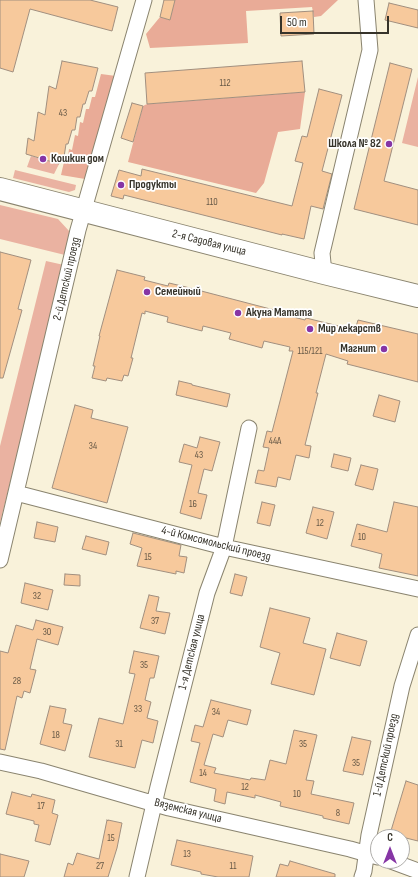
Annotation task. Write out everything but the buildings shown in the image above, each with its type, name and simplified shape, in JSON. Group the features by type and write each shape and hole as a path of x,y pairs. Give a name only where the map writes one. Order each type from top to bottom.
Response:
{"street":[{"name":"2-й Детский проезд","path":"0,560 76,238 144,0"},
{"path":"324,273 322,253 370,50 366,0"},
{"name":"2-я Садовая улица","path":"0,189 418,296"},
{"name":"1-я Детская улица","path":"137,877 207,594 224,547 249,428"},
{"name":"4-й Комсомольский проезд","path":"16,493 224,547 418,589"},
{"name":"1-й Детский проезд","path":"370,829 402,686 418,635"},
{"name":"Вяземская улица","path":"0,762 40,770 169,808 370,854"},
{"name":"1-й Детский проезд","path":"370,830 370,842"},
{"name":"1-й Детский проезд","path":"362,877 370,859"}],"shaded area":[{"path":"175,0 338,0 321,16 314,17 312,7 246,11 248,43 150,48 146,34 160,17 170,20"},
{"path":"101,74 116,76 85,179 61,175 64,162 67,163 69,149 72,150 75,135 78,136 80,122 83,123 86,109 89,109 92,97 95,97"},
{"path":"418,77 418,147 402,143"},
{"path":"305,92 300,129 278,132 264,183 256,193 128,162 143,106 147,104"},
{"path":"31,156 59,164 54,174 27,167"},
{"path":"15,170 76,185 75,190 69,192 13,178"},
{"path":"0,205 58,219 70,232 65,255 0,239"},
{"path":"46,261 64,265 0,523 0,446"}],"place":[{"name":"Школа № 82","path":"389,144"},
{"name":"Кошкин дом","path":"43,159"},
{"name":"Продукты","path":"121,185"},
{"name":"Семейный","path":"147,292"},
{"name":"Акуна Матата","path":"238,313"},
{"name":"Мир лекарств","path":"310,329"},
{"name":"Магнит","path":"384,349"}]}
